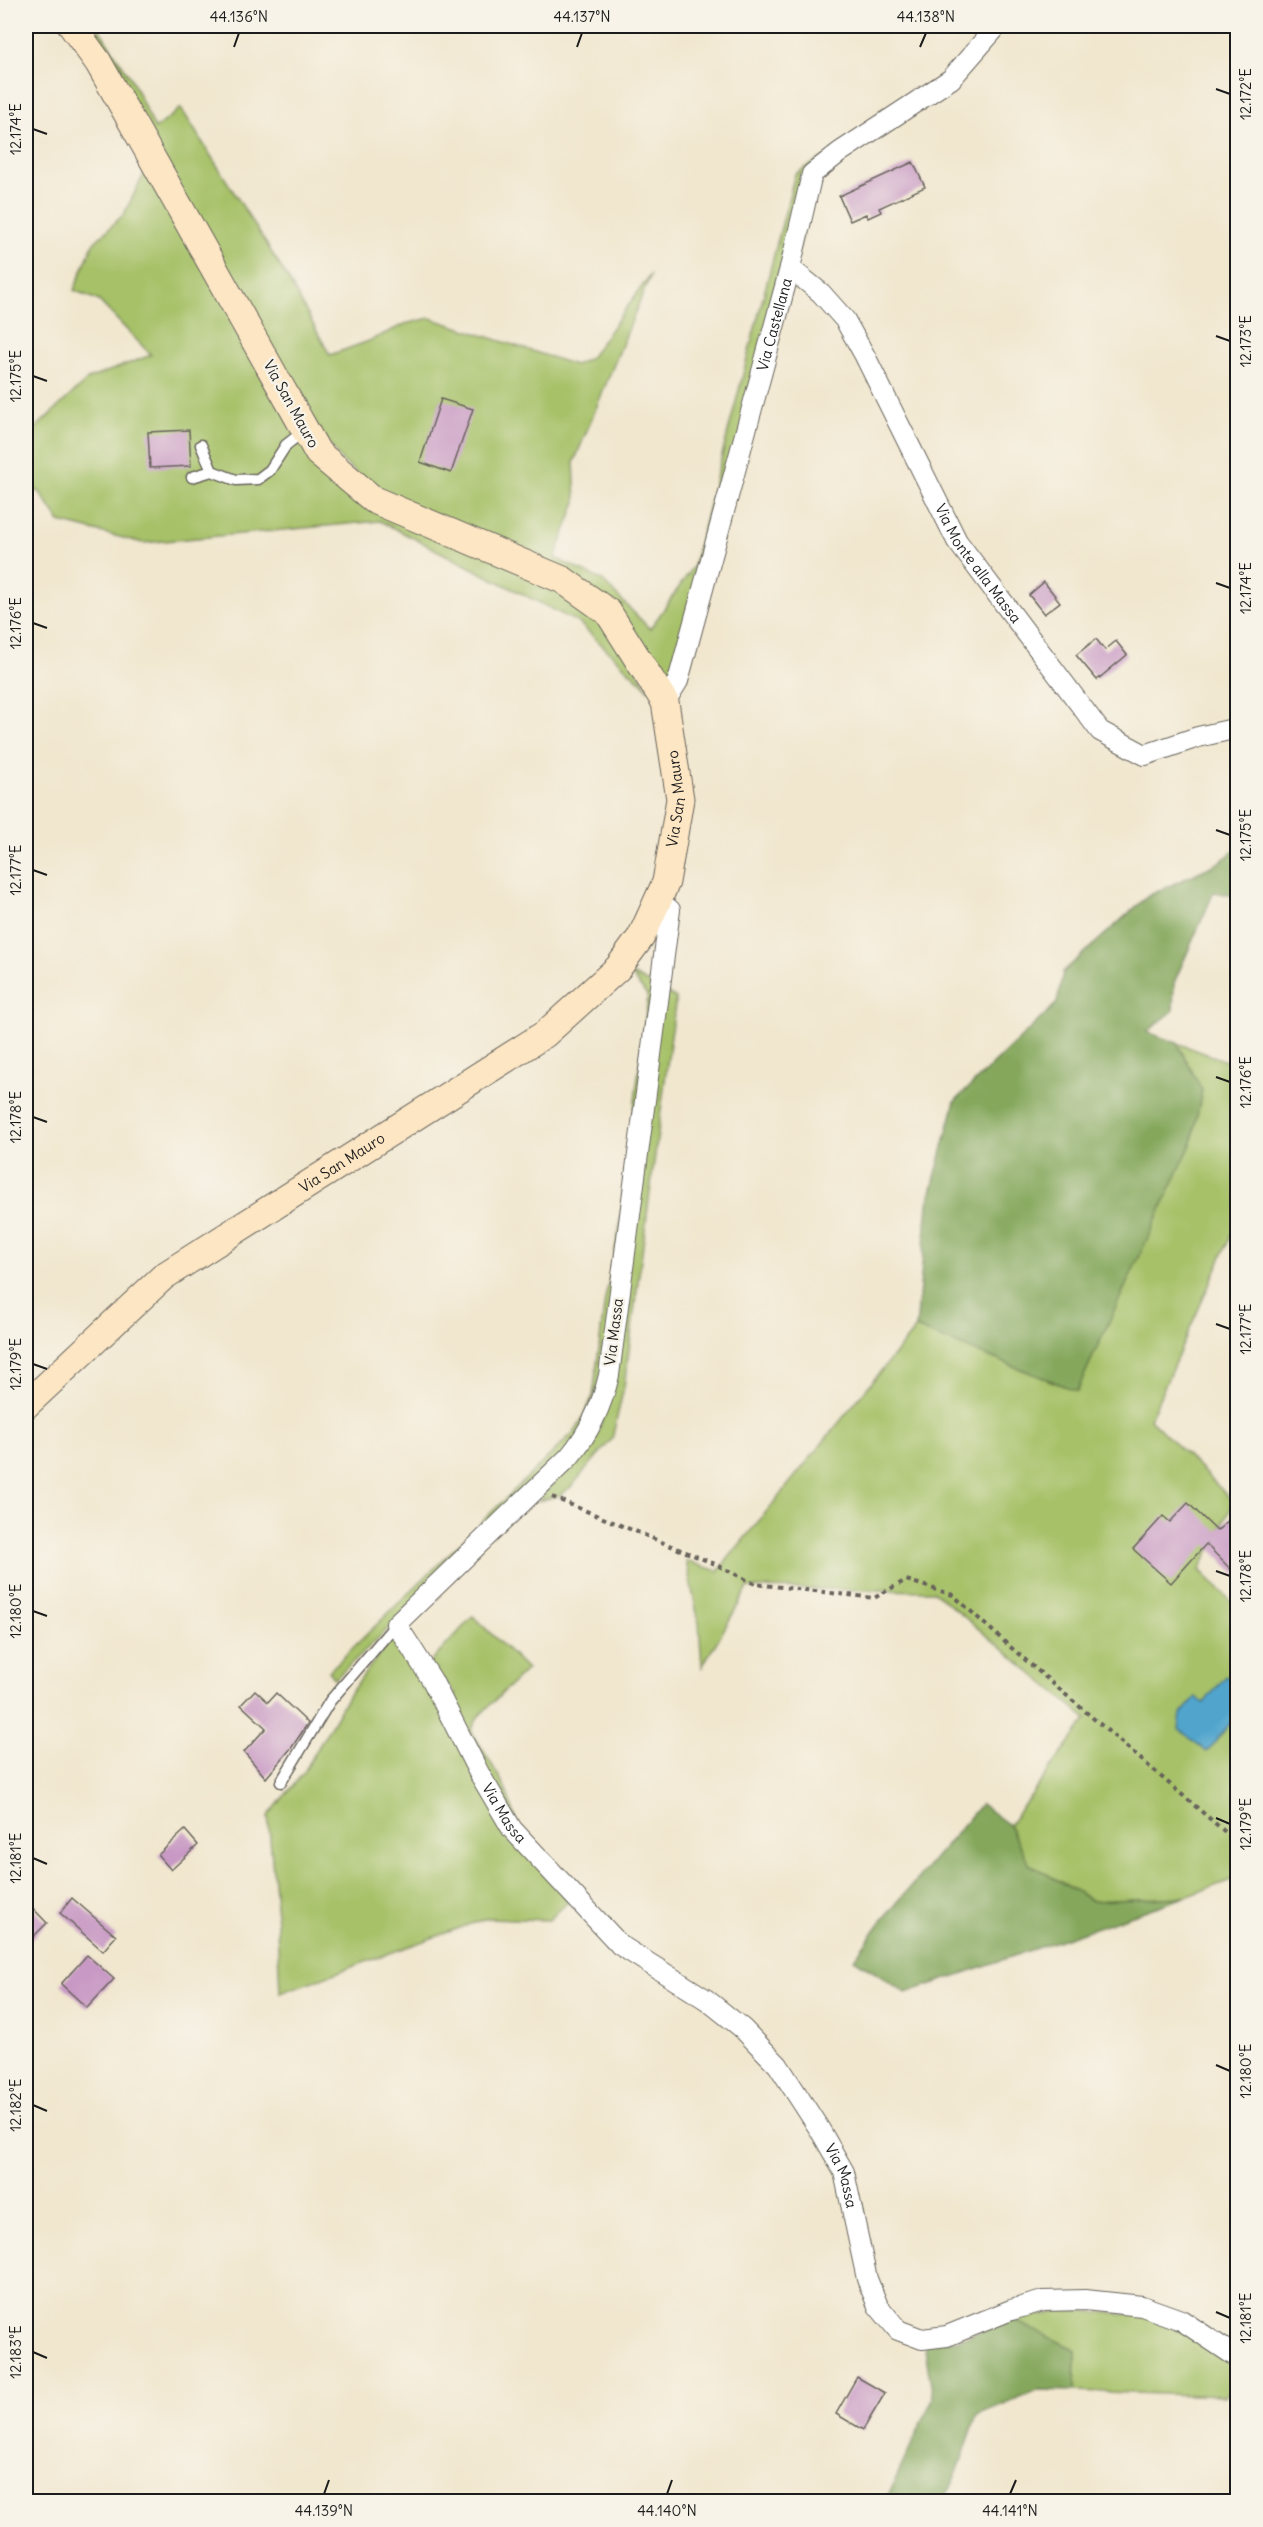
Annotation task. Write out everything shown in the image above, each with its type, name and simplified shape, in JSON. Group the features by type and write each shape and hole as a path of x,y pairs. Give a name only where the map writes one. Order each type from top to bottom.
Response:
{"main road":[{"name":"Via San Mauro","path":"26,1405 164,1276 545,1034 618,968 642,937 666,882 680,799 665,702 608,612 562,580 374,500 318,453 98,62 72,26"}],"street":[{"name":"Via Castellana","path":"665,702 678,681 790,268 812,174 840,152 951,79 997,26"},
{"name":"Via Monte alla Massa","path":"790,268 821,293 845,320 957,541 1100,731 1145,754 1198,737 1238,728"},
{"name":"Via Massa","path":"659,901 670,910 604,1399 583,1441 396,1624 432,1680 479,1773 512,1829 620,1945 707,2000 741,2028 778,2065 844,2172 867,2279 878,2306 898,2330 922,2339 947,2336 1011,2310 1043,2301 1085,2300 1142,2306 1181,2320 1238,2358"}],"lane":[{"path":"192,477 212,471 236,480 258,479 270,470 286,445 305,429"},
{"path":"201,445 212,471"},
{"path":"281,1782 330,1701 396,1624"}],"path":[{"path":"535,1490 715,1564 755,1584 874,1598 906,1580 953,1595 1238,1843"}],"green space":[{"path":"83,26 97,26 132,80 155,129 181,108 287,277 330,355 369,341 405,324 430,318 575,365 590,358 651,274 574,462 576,502 555,558 602,580 650,629 693,567 795,174 825,156 678,673 664,683 650,651 623,617 374,488 340,459 299,400"},
{"path":"150,162 312,453 566,591 609,626 649,690 579,623 380,521 143,543 60,522 39,491 26,492 26,437 88,379 151,355 99,301 74,290 93,244 124,214"},
{"path":"1237,849 1237,896 1214,892 1174,983 1173,1011 1147,1032 1177,1043 1202,1090 1192,1142 1077,1391 916,1328 928,1204 955,1101 1057,1003 1063,972 1148,896 1218,863"},
{"path":"630,973 676,998 624,1387 612,1439 571,1487 558,1496 538,1501 598,1432 611,1395 607,1357 580,1441 516,1508 335,1679 329,1671 577,1429 593,1396 605,1299 619,1230 648,997"},
{"path":"1177,1043 1237,1065 1237,1222 1150,1419 1234,1502 1200,1570 1237,1607 1237,1878 1185,1897 1093,1901 1029,1864 1009,1825 1087,1719 933,1591 748,1588 702,1667 699,1623 686,1561 718,1571 916,1328 1077,1391 1202,1090"},
{"path":"473,1616 527,1669 478,1717 471,1730 504,1785 519,1827 514,1825 448,1701 456,1694 428,1665"},
{"path":"392,1637 429,1686 568,1902 549,1920 487,1918 280,1993 276,1905 268,1816 304,1772 348,1696"},
{"path":"981,1804 1009,1825 1029,1864 1093,1901 1185,1897 906,1993 854,1959 880,1923"},
{"path":"1066,2310 1144,2315 1201,2340 1237,2370 1237,2384 1225,2396 1075,2391 1076,2350 1013,2320"},
{"path":"1013,2320 1076,2350 1075,2391 1037,2390 977,2415 954,2482 941,2501 885,2502 933,2398 924,2343 957,2340"}],"water":[{"path":"1226,1676 1237,1684 1237,1715 1207,1752 1179,1729 1181,1714 1196,1697 1204,1703"}],"building":[{"path":"913,162 925,187 879,208 881,212 868,218 866,214 850,221 839,196"},
{"path":"441,399 473,409 451,473 420,462"},
{"path":"189,430 191,466 150,468 148,432"},
{"path":"1044,582 1060,602 1044,614 1029,595"},
{"path":"1096,639 1105,650 1116,641 1127,655 1097,680 1076,655"},
{"path":"1188,1503 1217,1531 1238,1511 1238,1577 1206,1544 1171,1583 1133,1549 1163,1516 1170,1522"},
{"path":"255,1690 268,1702 276,1693 308,1723 292,1747 266,1778 244,1752 266,1728 241,1705"},
{"path":"185,1830 198,1845 171,1870 158,1855"},
{"path":"72,1898 116,1936 103,1951 60,1913"},
{"path":"26,1901 47,1923 26,1944"},
{"path":"87,1955 114,1979 87,2008 61,1984"},
{"path":"857,2377 885,2393 863,2430 836,2414"}]}
